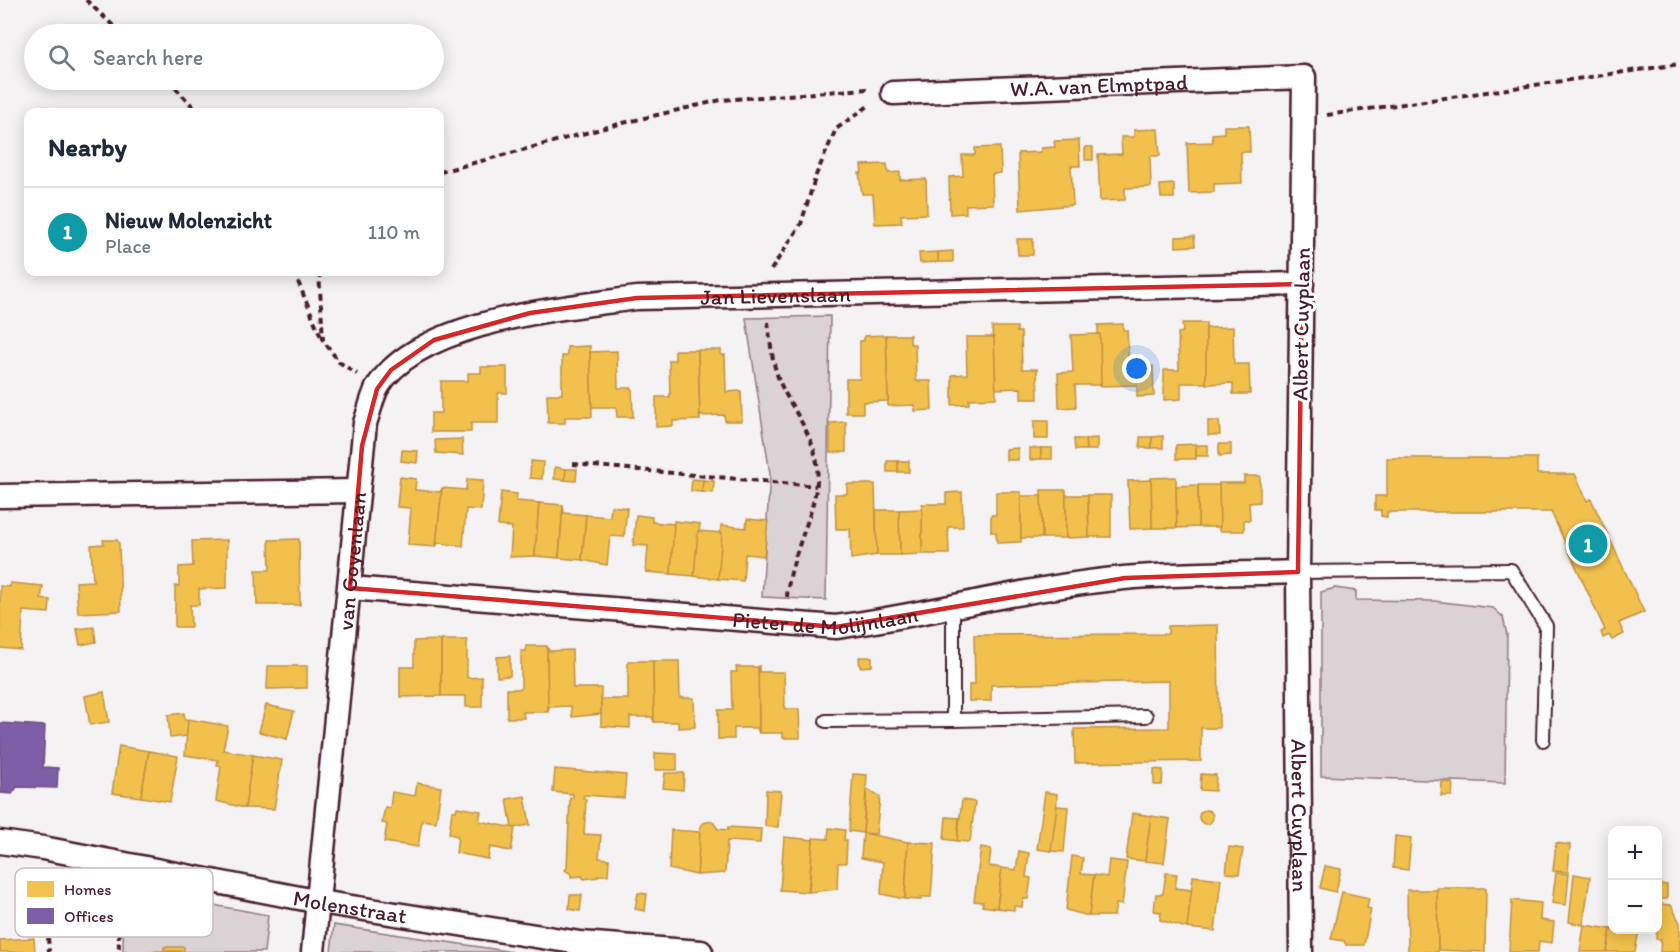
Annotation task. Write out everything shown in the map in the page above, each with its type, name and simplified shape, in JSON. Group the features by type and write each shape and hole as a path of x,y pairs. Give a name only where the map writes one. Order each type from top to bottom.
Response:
{"street":[{"name":"Albert Cuyplaan","path":"1300,952 1298,572 1304,76"},
{"name":"W.A. van Elmptpad","path":"882,91 1304,76"},
{"name":"Jan Lievenslaan","path":"358,491 366,423 377,388 391,370 412,352 434,340 530,313 637,298 1302,284"},
{"name":"van Goyenlaan","path":"0,496 358,491 320,902 313,952"},
{"name":"Pieter de Molijnlaan","path":"350,588 836,627 889,620 1030,591 1125,578 1298,572"},
{"name":"Molenstraat","path":"0,842 147,868"},
{"name":"Molenstraat","path":"213,881 320,902 580,943 701,952"}],"lane":[{"path":"1298,572 1511,570 1546,626 1544,740"},
{"path":"953,606 953,720"},
{"path":"826,721 1146,716"}],"path":[{"path":"87,0 112,24"},
{"path":"1305,118 1680,64"},
{"path":"177,90 194,108"},
{"path":"444,171 623,123 721,100 882,91"},
{"path":"786,624 788,579 798,541 812,509 817,465 811,441 782,387 772,362 766,295 771,267 801,224 816,175 836,129 868,105 882,91"},
{"path":"296,276 323,340 339,362"},
{"path":"319,276 323,340"},
{"path":"573,464 816,486"},
{"path":"43,848 44,868"},
{"path":"117,862 117,868"},
{"path":"48,937 49,952"},
{"path":"119,937 119,952"}],"highlighted area":[{"path":"1302,284 1298,572 1125,578 836,627 350,588 362,446 377,389 391,370 434,340 530,313 637,298"}],"shaded area":[{"path":"830,316 826,600 762,597 770,474 746,318"},
{"path":"1335,588 1356,591 1356,600 1434,601 1493,608 1503,617 1507,635 1505,783 1321,776 1321,592"},
{"path":"213,905 268,915 264,952 123,952 123,937 213,937"},
{"path":"334,925 513,952 331,952"}],"building: Homes":[{"path":"1224,126 1249,126 1250,152 1241,152 1242,183 1214,184 1214,192 1189,193 1187,143 1213,142 1212,134 1224,133"},
{"path":"1158,129 1160,156 1150,156 1151,187 1125,188 1125,200 1100,201 1098,155 1122,154 1121,137 1134,137 1134,130"},
{"path":"1079,140 1080,166 1071,166 1073,205 1020,210 1018,153 1041,152 1041,148 1055,147 1054,141"},
{"path":"1000,147 1001,173 992,174 993,204 966,205 966,213 950,214 949,177 963,176 962,155 975,155 975,148"},
{"path":"1085,147 1093,147 1093,160 1085,160"},
{"path":"887,164 888,173 900,172 900,180 926,179 927,214 901,215 902,223 875,224 873,194 862,194 859,173 862,173 861,165"},
{"path":"1174,184 1174,198 1161,198 1160,185"},
{"path":"1194,236 1195,246 1176,247 1176,237"},
{"path":"1017,239 1033,239 1033,255 1018,255"},
{"path":"953,251 953,262 938,262 938,252"},
{"path":"938,252 938,262 920,263 919,253"},
{"path":"1182,323 1206,323 1207,383 1181,383 1181,399 1164,400 1164,370 1179,370 1178,333 1183,332"},
{"path":"1123,324 1123,330 1127,330 1129,367 1153,366 1154,396 1137,397 1137,385 1099,386 1098,325"},
{"path":"992,327 1017,327 1017,332 1021,332 1022,369 1037,369 1038,399 1021,399 1021,388 995,389"},
{"path":"1233,327 1234,364 1249,364 1250,394 1233,394 1233,383 1206,384 1206,328"},
{"path":"1100,334 1101,385 1075,385 1076,407 1059,408 1058,373 1073,372 1071,335"},
{"path":"886,335 910,335 910,344 915,344 916,381 931,381 932,410 915,411 915,405 888,406"},
{"path":"886,335 888,401 863,402 863,413 846,413 846,379 860,379 860,341 864,341 864,336"},
{"path":"966,337 994,337 996,398 969,399 969,404 952,405 952,375 967,374"},
{"path":"590,346 592,417 565,417 565,423 548,423 547,394 562,394 562,356 567,356 567,347"},
{"path":"675,350 698,350 700,420 673,421 673,426 656,427 656,397 670,397 669,360 675,360"},
{"path":"698,350 721,350 721,355 725,355 726,392 741,391 742,421 725,421 724,415 700,416"},
{"path":"617,351 618,388 632,388 633,417 617,417 616,407 592,407 590,352"},
{"path":"481,367 507,367 507,393 498,393 498,423 471,423 471,432 431,432 431,413 441,413 441,381 468,381 468,373 481,373"},
{"path":"1034,421 1048,421 1048,439 1034,439"},
{"path":"1208,421 1219,421 1220,435 1208,435"},
{"path":"846,422 846,452 830,453 830,423"},
{"path":"1163,436 1163,448 1151,448 1152,437"},
{"path":"1140,437 1152,437 1151,448 1140,448"},
{"path":"1097,438 1097,450 1086,450 1085,439"},
{"path":"462,439 463,455 436,453 435,440"},
{"path":"1074,439 1085,439 1086,450 1075,450"},
{"path":"1196,444 1196,459 1176,459 1176,445"},
{"path":"1219,444 1231,444 1231,455 1219,456"},
{"path":"1196,445 1208,445 1208,456 1196,456"},
{"path":"1018,448 1018,460 1006,460 1006,449"},
{"path":"1030,448 1041,448 1041,459 1030,460"},
{"path":"1041,448 1052,448 1052,459 1041,459"},
{"path":"402,450 418,451 417,463 401,461"},
{"path":"1387,458 1537,458 1537,474 1575,474 1587,501 1591,499 1644,612 1619,623 1624,634 1612,640 1609,635 1603,638 1601,632 1605,630 1551,512 1387,512 1387,517 1381,516 1381,510 1375,510 1375,496 1387,496"},
{"path":"531,461 543,462 542,479 530,478"},
{"path":"887,461 898,461 898,472 887,472"},
{"path":"898,461 909,461 909,472 898,472"},
{"path":"555,467 566,469 565,480 554,479"},
{"path":"566,469 577,469 576,481 565,480"},
{"path":"1244,476 1260,476 1260,502 1249,503 1250,520 1244,520 1244,531 1219,531 1219,483 1244,483"},
{"path":"400,477 416,479 415,490 440,492 442,488 436,547 408,545 411,508 397,507"},
{"path":"1176,477 1177,528 1152,528 1151,478"},
{"path":"467,479 483,480 481,510 466,509 463,546 438,543 436,547 442,488 466,490"},
{"path":"692,479 703,480 702,492 691,491"},
{"path":"703,480 714,481 713,493 702,492"},
{"path":"1151,480 1152,528 1130,529 1128,481"},
{"path":"847,484 875,484 877,555 851,559 850,529 836,529 835,494 847,494"},
{"path":"1198,485 1219,485 1220,527 1198,527"},
{"path":"1198,485 1198,527 1177,528 1176,486"},
{"path":"1041,490 1066,490 1066,538 1042,538"},
{"path":"501,492 517,494 516,501 539,503 535,556 510,557 512,527 498,526"},
{"path":"962,492 963,527 948,527 949,554 922,554 922,504 946,504 946,493"},
{"path":"996,492 1021,492 1021,542 997,543 996,532 991,532 991,515 996,515"},
{"path":"1066,495 1088,495 1089,537 1066,538"},
{"path":"1088,495 1111,495 1111,537 1089,537"},
{"path":"1021,496 1041,496 1042,538 1021,538"},
{"path":"539,503 563,505 559,558 535,556"},
{"path":"563,505 564,513 586,515 582,560 559,558"},
{"path":"611,506 627,508 624,537 610,536 607,565 582,560 586,515 610,517"},
{"path":"922,509 922,554 900,555 899,510"},
{"path":"876,510 899,510 900,555 877,555"},
{"path":"636,515 652,517 652,522 675,524 671,574 646,572 648,546 633,545"},
{"path":"747,519 768,521 764,556 745,554 743,581 718,579 721,525 746,528"},
{"path":"674,521 700,524 694,576 671,574"},
{"path":"698,531 722,533 718,579 694,576"},
{"path":"299,539 300,605 257,605 256,570 270,570 269,540"},
{"path":"103,540 117,540 119,544 121,611 78,613 76,582 93,581 91,545 104,544"},
{"path":"227,540 227,588 199,589 199,605 190,605 191,627 175,627 175,586 179,586 179,567 193,566 192,541"},
{"path":"10,583 43,586 41,599 50,600 49,613 23,611 21,650 0,648 0,586 10,587"},
{"path":"1218,625 1219,728 1201,728 1201,761 1075,763 1074,729 1169,728 1169,681 991,685 991,701 969,701 969,685 975,684 974,635 1168,634 1168,626"},
{"path":"94,627 96,642 80,645 77,629"},
{"path":"441,640 467,640 467,678 482,677 482,707 466,707 466,696 441,696"},
{"path":"441,640 441,696 400,697 400,667 414,667 414,641"},
{"path":"526,646 547,646 548,712 523,712 524,718 507,718 507,689 521,689 521,651 526,651"},
{"path":"547,646 549,651 572,650 573,688 601,688 601,714 572,717 571,706 549,707 548,712"},
{"path":"510,656 510,676 497,677 497,657"},
{"path":"859,657 872,657 872,666 860,667"},
{"path":"628,661 653,661 654,722 652,717 630,717 630,728 601,726 601,699 628,699"},
{"path":"653,661 679,661 680,698 694,698 695,727 678,728 678,722 654,722"},
{"path":"268,666 307,666 307,688 267,689"},
{"path":"736,667 758,667 759,733 757,728 734,728 734,739 718,739 718,710 732,710 731,672 737,672"},
{"path":"758,667 759,672 784,672 785,709 799,709 800,738 783,738 783,733 759,733"},
{"path":"104,692 109,722 90,725 85,696"},
{"path":"266,705 294,711 287,739 259,732"},
{"path":"184,713 185,720 188,721 187,736 170,738 168,715"},
{"path":"188,719 228,726 223,750 253,755 245,808 216,801 221,766 217,765 218,760 185,755"},
{"path":"119,746 149,751 141,797 112,793"},
{"path":"149,751 178,756 170,802 141,797"},
{"path":"655,753 677,754 677,770 655,770"},
{"path":"253,755 282,760 274,809 245,808"},
{"path":"555,769 626,775 624,798 584,795 583,799 586,799 584,834 601,835 599,858 609,859 608,875 584,879 582,876 571,877 571,874 565,870 567,868 570,798 573,798 573,794 553,792"},
{"path":"1154,769 1163,770 1162,785 1154,785"},
{"path":"665,773 684,773 683,790 663,788"},
{"path":"853,774 867,775 863,833 849,831"},
{"path":"1201,774 1216,775 1215,791 1200,790"},
{"path":"1442,782 1453,783 1452,796 1441,796"},
{"path":"417,783 441,787 436,822 422,820 418,847 384,842 387,824 382,823 385,807 390,808 392,792 415,796"},
{"path":"867,789 880,797 876,834 863,833"},
{"path":"766,790 781,791 778,827 765,826"},
{"path":"1045,792 1057,794 1056,827 1051,851 1037,849"},
{"path":"525,796 530,825 512,828 507,799"},
{"path":"962,800 975,802 970,842 957,841"},
{"path":"1057,806 1068,807 1064,852 1051,851"},
{"path":"457,807 481,811 479,821 515,828 511,851 490,847 488,859 456,853 458,836 449,834 452,811 456,811"},
{"path":"1206,810 1211,812 1213,817 1211,822 1206,824 1201,822 1199,817 1201,812"},
{"path":"1132,813 1151,816 1145,861 1126,859"},
{"path":"1151,816 1170,819 1164,863 1145,861"},
{"path":"946,817 959,818 957,841 944,839"},
{"path":"712,821 718,829 728,830 728,827 761,829 760,843 727,841 725,873 697,875 700,828 703,823"},
{"path":"829,828 845,830 846,863 838,863 837,889 809,892 813,838 828,839"},
{"path":"671,830 700,832 697,875 669,869"},
{"path":"863,833 908,842 905,899 881,894 883,862 861,858"},
{"path":"1395,836 1411,838 1408,870 1393,868"},
{"path":"784,837 813,840 808,892 780,890"},
{"path":"908,842 935,843 931,897 921,897 921,900 905,899"},
{"path":"1556,843 1570,845 1568,872 1553,871"},
{"path":"981,847 991,849 989,866 1002,868 997,908 982,906 983,902 974,901"},
{"path":"1229,847 1243,849 1239,874 1226,873"},
{"path":"1019,851 1029,853 1026,877 1031,878 1028,899 1023,899 1022,907 1014,906 1014,910 997,908 1002,868 1016,870"},
{"path":"1072,856 1083,858 1081,874 1094,875 1089,916 1066,910"},
{"path":"1109,860 1127,862 1122,905 1116,904 1114,916 1089,916 1094,875 1107,877"},
{"path":"1325,866 1341,869 1336,892 1320,888"},
{"path":"1166,873 1177,874 1175,888 1192,890 1187,928 1160,920 1161,912 1154,911 1156,894 1163,894"},
{"path":"1556,873 1569,874 1566,905 1552,903"},
{"path":"1574,874 1590,877 1583,925 1569,922"},
{"path":"1193,876 1221,879 1215,931 1187,928"},
{"path":"1662,884 1667,885 1667,899 1662,899"},
{"path":"1437,888 1486,888 1485,952 1438,950"},
{"path":"1407,890 1437,890 1438,952 1408,952"},
{"path":"1342,892 1369,898 1367,908 1371,909 1364,945 1346,945 1344,941 1331,939"},
{"path":"638,893 647,894 645,911 635,909"},
{"path":"570,895 582,895 580,911 569,909"},
{"path":"1512,900 1541,903 1540,920 1554,922 1552,943 1539,941 1538,952 1509,952"},
{"path":"1662,904 1671,905 1680,923 1680,952 1660,952 1661,939 1656,939 1657,934 1662,934"},
{"path":"1584,925 1608,929 1608,934 1610,934 1607,952 1580,952"},
{"path":"1610,934 1638,934 1635,952 1607,952"},
{"path":"34,938 35,952 0,952 0,940"},
{"path":"164,947 184,947 184,951 134,952 164,951"}],"building: Offices":[{"path":"0,723 45,726 43,767 58,768 57,788 17,787 12,794 1,793"}],"place":[{"name":"Nieuw Molenzicht","path":"1588,544"}]}
